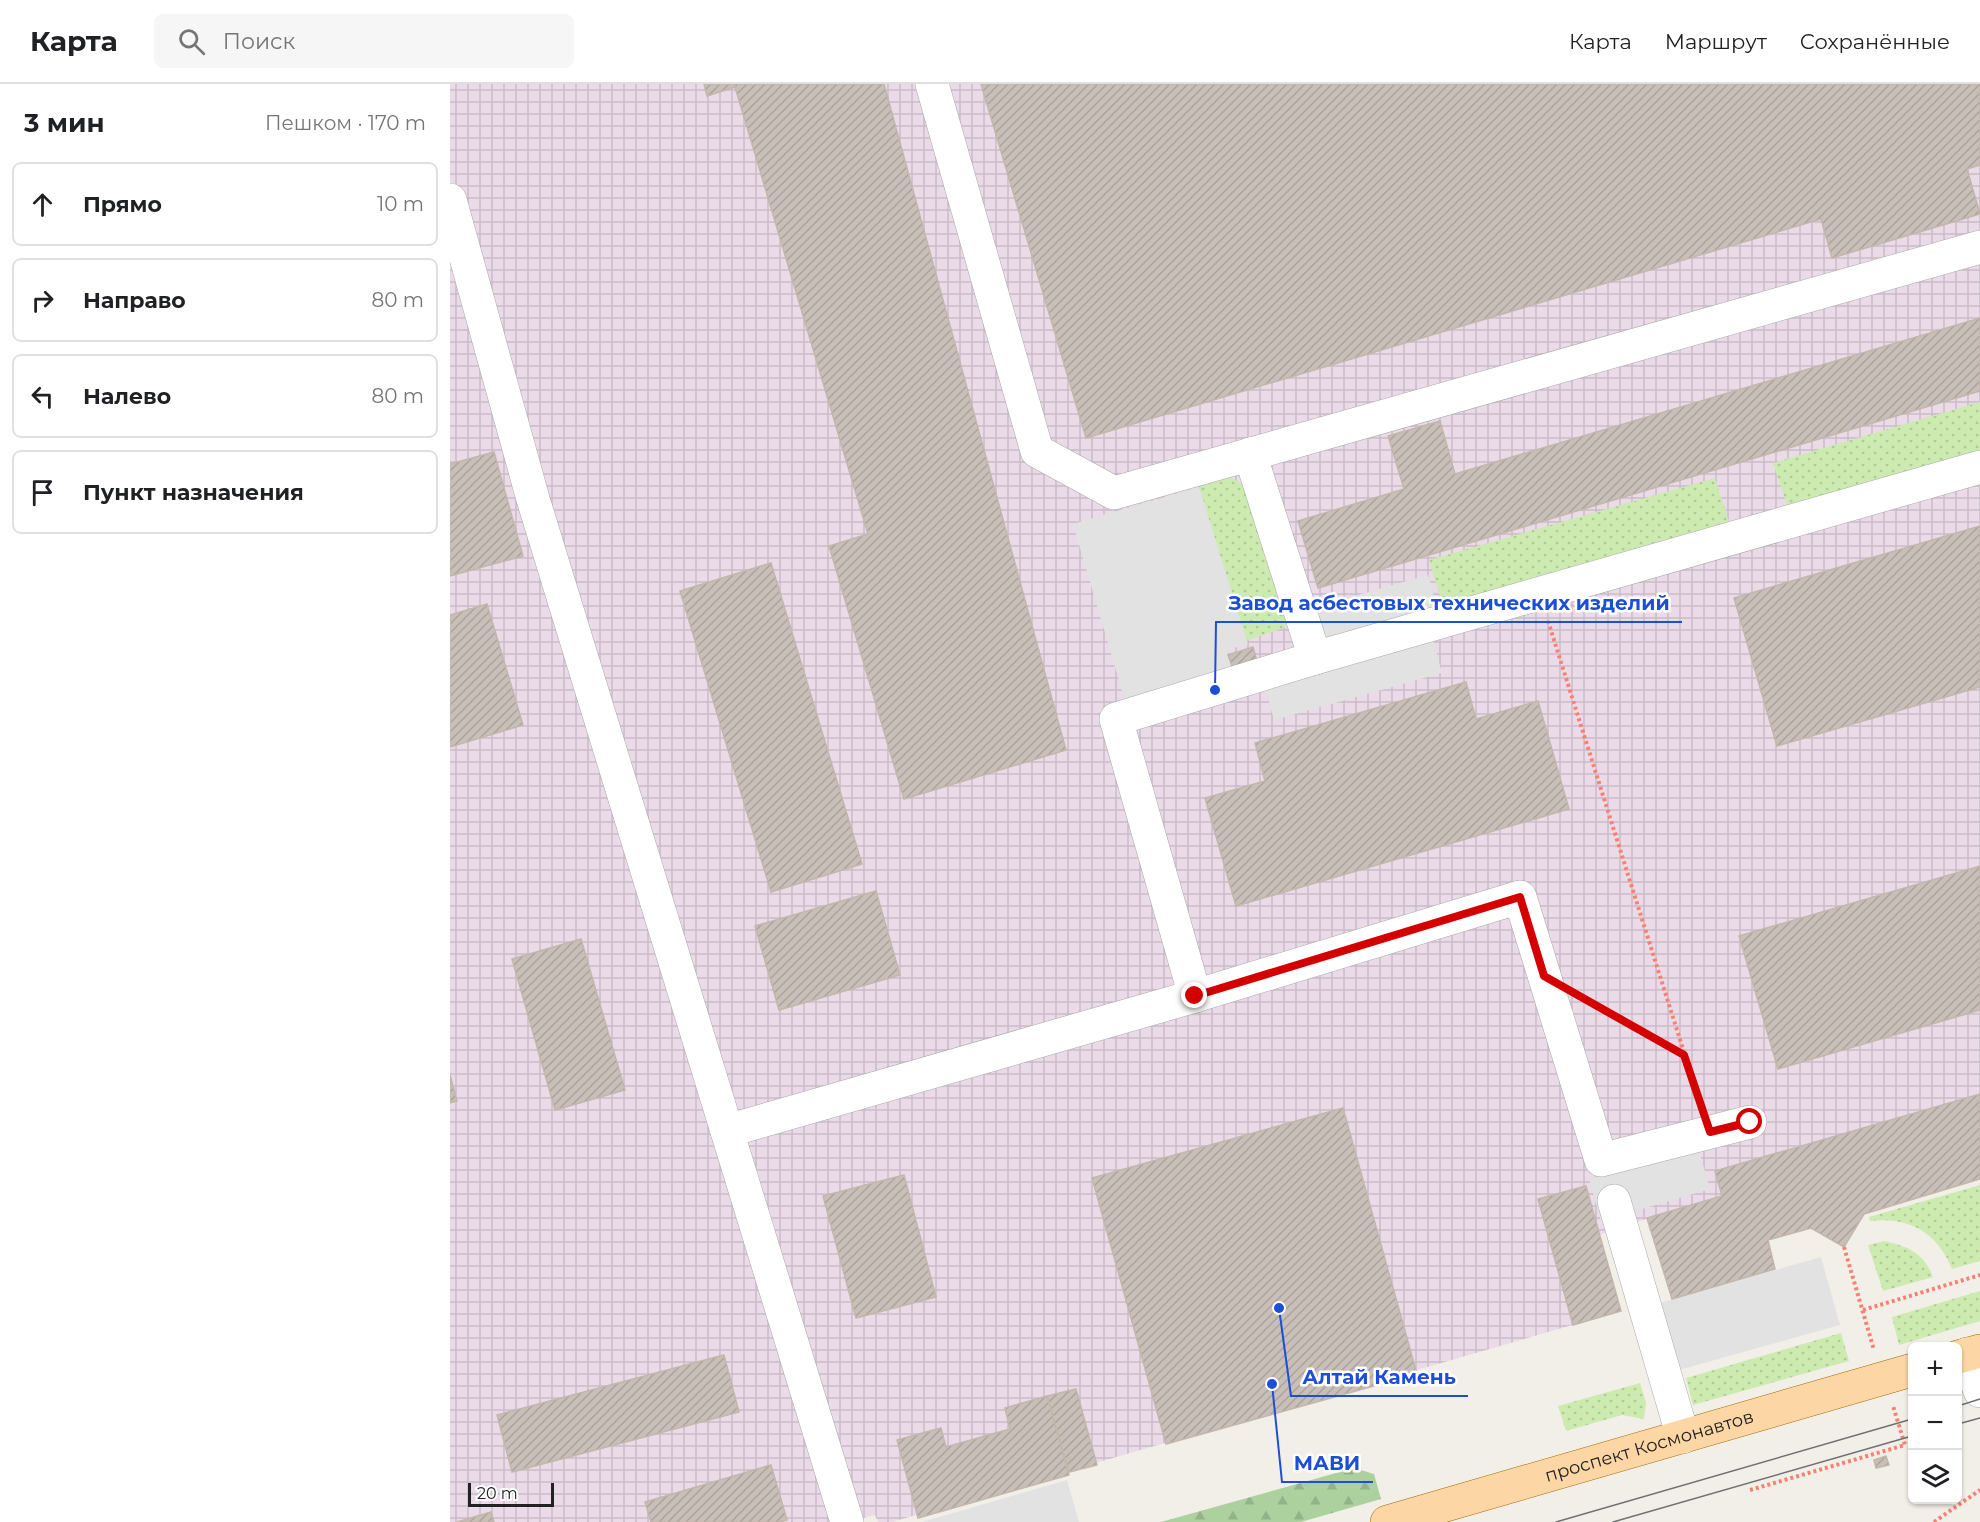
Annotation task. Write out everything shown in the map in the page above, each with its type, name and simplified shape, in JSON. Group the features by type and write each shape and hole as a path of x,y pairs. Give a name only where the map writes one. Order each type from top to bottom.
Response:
{"main road":[{"name":"проспект Космонавтов","path":"1388,1522 1908,1371"}],"lane":[{"path":"932,84 1037,451 1114,493 1980,247"},
{"path":"450,200 533,499 847,1522"},
{"path":"1250,454 1315,658"},
{"path":"1195,996 1116,719 1315,658 1980,467"},
{"path":"727,1131 1195,996 1520,897 1601,1160 1750,1122"},
{"path":"1614,1201 1683,1437"},
{"path":"1968,1354 1980,1392"}],"path":[{"path":"1539,594 1710,1132"},
{"path":"1544,976 1684,1055"},
{"path":"1844,1247 1876,1356"},
{"path":"1863,1310 1980,1275"},
{"path":"1750,1490 1905,1445 1893,1406"},
{"path":"1934,1522 1980,1490"}],"shaded area":[{"path":"450,84 1980,84 1980,1179 1768,1240 1775,1269 1672,1299 1646,1219 1599,1235 1621,1311 892,1522 878,1522 875,1515 849,1522 450,1522"},
{"path":"1199,487 1248,644 1227,650 1232,669 1125,701 1073,524"},
{"path":"1428,575 1438,610 1315,645 1305,610"},
{"path":"1432,637 1442,673 1274,720 1264,684"},
{"path":"1698,1147 1710,1189 1601,1221 1589,1179"},
{"path":"1821,1257 1840,1325 1679,1370 1660,1303"},
{"path":"1067,1480 1079,1522 922,1522"}],"green space":[{"path":"1980,402 1980,455 1787,505 1773,463"},
{"path":"1230,477 1249,488 1290,615 1284,628 1246,641 1199,487"},
{"path":"1715,478 1731,528 1452,607 1440,597 1429,560"},
{"path":"1980,1185 1980,1261 1952,1269 1939,1246 1920,1230 1897,1221 1870,1221 1869,1217"},
{"path":"1884,1241 1900,1245 1920,1256 1933,1277 1883,1291 1868,1245"},
{"path":"1980,1291 1980,1321 1899,1345 1892,1317"},
{"path":"1841,1333 1849,1361 1693,1405 1686,1378"},
{"path":"1640,1383 1646,1403 1644,1419 1622,1415 1566,1431 1558,1406"},
{"path":"1354,1468 1374,1474 1381,1499 1301,1522 1161,1522"}],"building":[{"path":"704,84 884,84 1066,750 904,799 829,546 868,534 735,87 707,96"},
{"path":"981,84 1980,84 1980,165 1967,169 1980,214 1832,258 1821,219 1086,438"},
{"path":"1980,318 1980,391 1318,588 1298,521 1404,489 1388,436 1440,421 1455,474"},
{"path":"494,452 523,556 450,576 450,464"},
{"path":"1980,526 1980,687 1777,746 1734,598"},
{"path":"771,563 862,864 771,892 680,591"},
{"path":"487,604 523,725 450,747 450,615"},
{"path":"1253,647 1257,661 1233,669 1228,655"},
{"path":"1466,682 1476,719 1538,701 1569,809 1236,906 1205,798 1265,781 1255,743"},
{"path":"1980,866 1980,1010 1778,1069 1739,936"},
{"path":"876,891 900,975 779,1010 755,926"},
{"path":"581,939 625,1090 555,1110 512,959"},
{"path":"450,1075 457,1101 450,1103"},
{"path":"1980,1094 1980,1179 1864,1214 1844,1247 1811,1228 1768,1240 1775,1269 1672,1299 1647,1218 1722,1196 1715,1171"},
{"path":"1343,1108 1417,1374 1166,1444 1092,1178"},
{"path":"904,1175 936,1297 856,1318 823,1196"},
{"path":"1586,1186 1621,1311 1573,1325 1538,1199"},
{"path":"724,1355 739,1412 512,1472 497,1415"},
{"path":"1076,1389 1097,1465 1069,1472 1047,1396"},
{"path":"1047,1396 1069,1475 918,1518 897,1440 941,1428 946,1447 1010,1429 1005,1408"},
{"path":"1886,1456 1889,1465 1876,1468 1874,1460"},
{"path":"771,1465 787,1520 779,1522 651,1522 645,1502"},
{"path":"491,1512 494,1522 457,1522"}],"tram line":[{"path":"1962,1405 1980,1399"},
{"path":"1962,1423 1980,1418"},
{"path":"1556,1522 1908,1420"},
{"path":"1613,1522 1908,1437"}],"place":[{"name":"Завод асбестовых технических изделий","path":"1215,690"},
{"name":"Алтай Камень","path":"1279,1308"},
{"name":"МАВИ","path":"1272,1384"}],"route":[{"path":"1195,996 1520,897 1544,976 1684,1055 1710,1132 1750,1122"}]}
